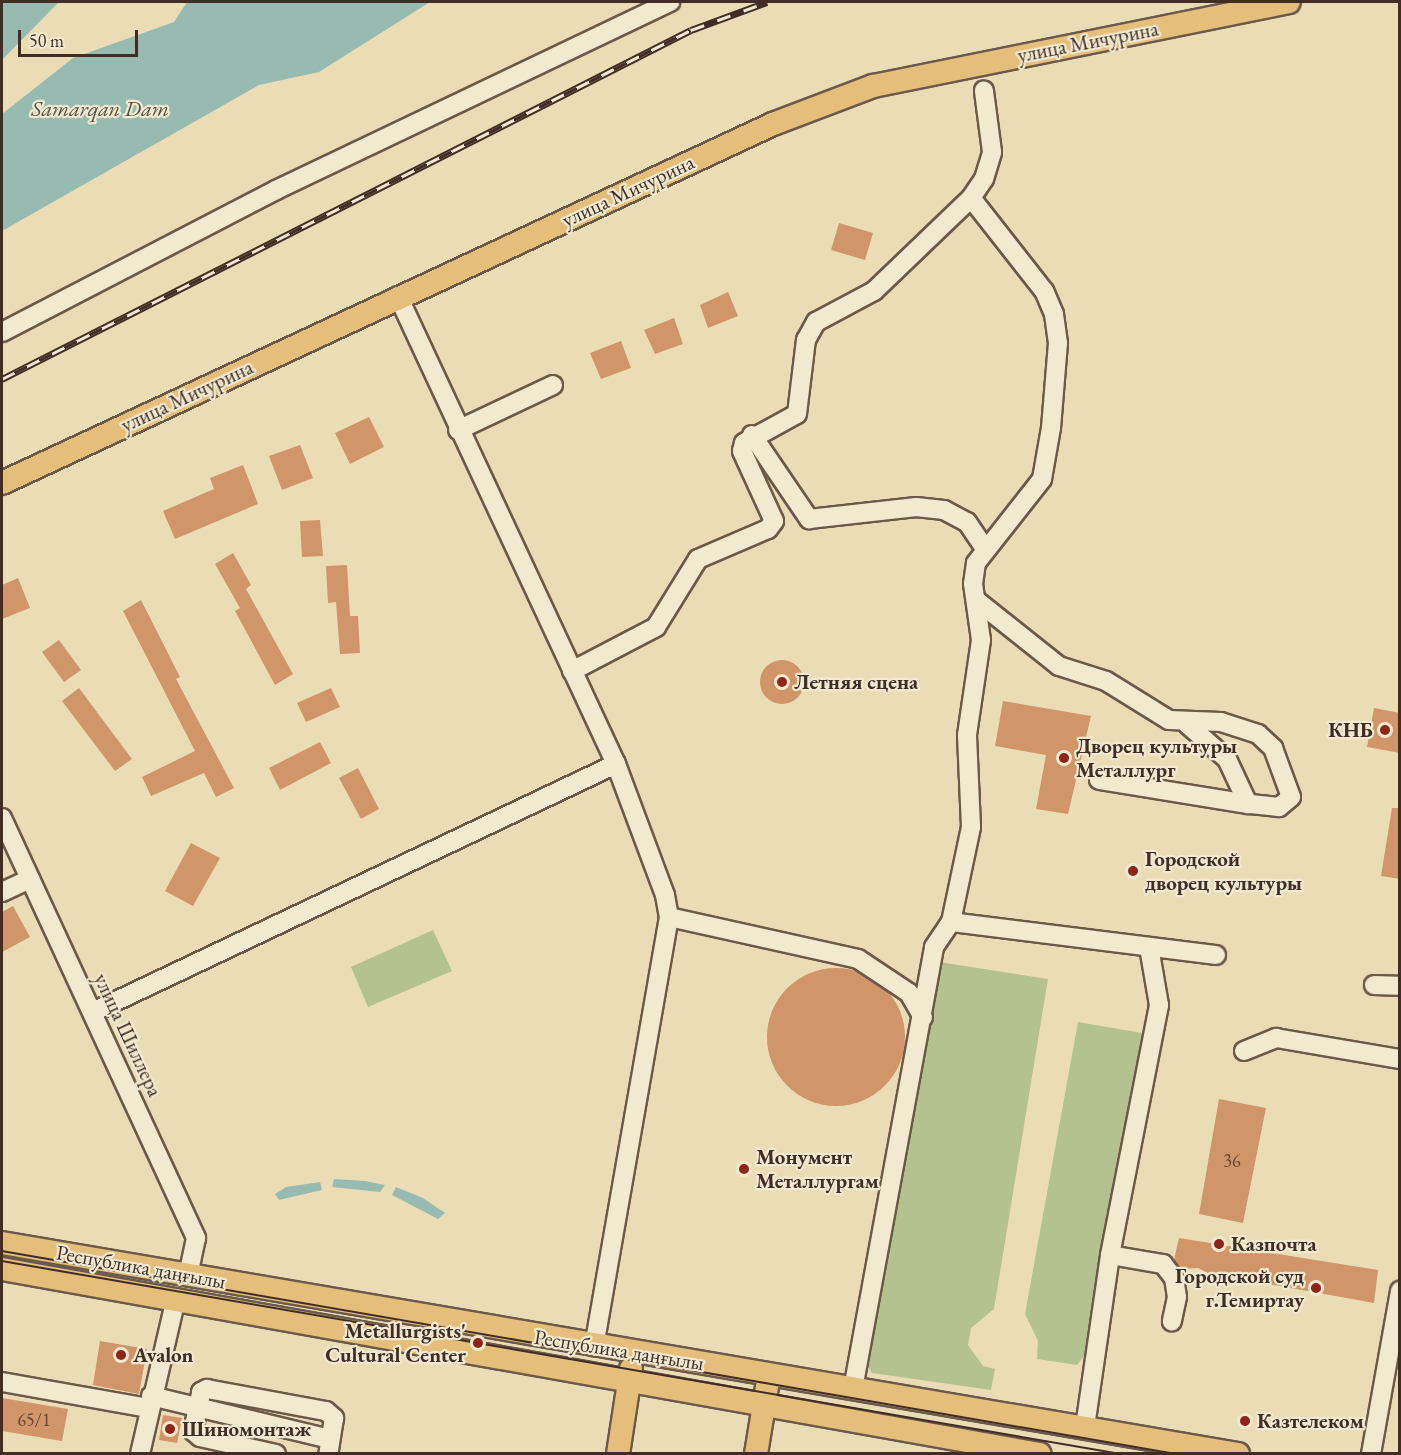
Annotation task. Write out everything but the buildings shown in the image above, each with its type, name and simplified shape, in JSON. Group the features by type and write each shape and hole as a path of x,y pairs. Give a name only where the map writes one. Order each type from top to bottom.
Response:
{"main road":[{"name":"улица Мичурина","path":"2,483 399,296 773,124 873,86 1289,2"},
{"name":"Республика даңғылы","path":"2,1243 633,1353 1238,1454"},
{"name":"Республика даңғылы","path":"2,1269 176,1298 628,1384 1040,1454"},
{"path":"618,1454 633,1353"},
{"path":"756,1454 769,1375"}],"street":[{"path":"2,332 276,190 671,2"},
{"path":"572,671 656,627 698,559 768,529 774,522 742,452 752,435 797,414 806,340 816,322 874,291 971,198 991,160 984,91"},
{"path":"853,1389 934,947 951,922 971,827 967,735 981,640 976,600 976,563 985,549 1031,498 1042,479 1058,343 1044,291 971,198"},
{"path":"399,296 458,430 616,764 659,876 669,917 594,1346"},
{"path":"458,430 553,385"},
{"path":"752,435 809,519 916,507 944,510 967,522 985,549"},
{"path":"976,600 1059,666 1106,681 1169,720 1187,724 1239,725 1273,748 1291,797 1279,807 1099,780"},
{"path":"1187,724 1227,759 1248,804"},
{"path":"93,1012 616,764"},
{"name":"улица Шиллера","path":"2,818 196,1238 188,1275"},
{"path":"2,892 30,879"},
{"path":"669,917 858,959 909,993 923,1017"},
{"path":"951,922 1216,955"},
{"path":"1085,1427 1110,1255 1159,1005 1149,947"},
{"path":"1374,985 1400,986"},
{"path":"1244,1051 1276,1038 1400,1059"},
{"path":"1110,1255 1163,1264 1174,1278 1177,1298 1172,1321"},
{"path":"1371,1454 1394,1354 1400,1291"},
{"path":"140,1454 149,1402 176,1298"},
{"path":"2,1382 196,1408 329,1446 334,1418 326,1411 207,1389 201,1392 196,1408 193,1431 200,1437 276,1454"}],"green space":[{"path":"433,930 452,971 368,1007 351,967"},
{"path":"939,962 1048,979 994,1309 971,1328 968,1345 983,1366 995,1369 991,1390 872,1373 865,1360"},
{"path":"1078,1022 1142,1033 1088,1351 1077,1365 1037,1359 1038,1341 1025,1314"}],"water":[{"name":"Samarqan Dam","path":"2,2 59,2 2,60"},
{"name":"Samarqan Dam","path":"187,2 430,2 319,72 259,85 2,231 2,114 73,58 174,22"},
{"path":"334,1179 385,1185 380,1192 332,1187"},
{"path":"320,1182 322,1190 279,1200 275,1194 286,1187"},
{"path":"396,1187 423,1198 445,1213 438,1219 392,1195"}],"tram line":[{"path":"2,1251 1176,1454"},
{"path":"2,1261 1120,1454"}],"railway":[{"path":"2,379 691,30 767,2"}],"place":[{"name":"Летняя сцена","path":"782,682"},
{"name":"КНБ","path":"1385,730"},
{"name":"Дворец культуры Металлург","path":"1064,758"},
{"name":"Городской дворец культуры","path":"1133,871"},
{"name":"Монумент Металлургам","path":"744,1169"},
{"name":"Казпочта","path":"1219,1244"},
{"name":"Городской суд г.Темиртау","path":"1316,1288"},
{"name":"Metallurgists' Cultural Center","path":"478,1343"},
{"name":"Avalon","path":"121,1355"},
{"name":"Казтелеком","path":"1245,1421"},
{"name":"Шиномонтаж","path":"170,1429"}]}
